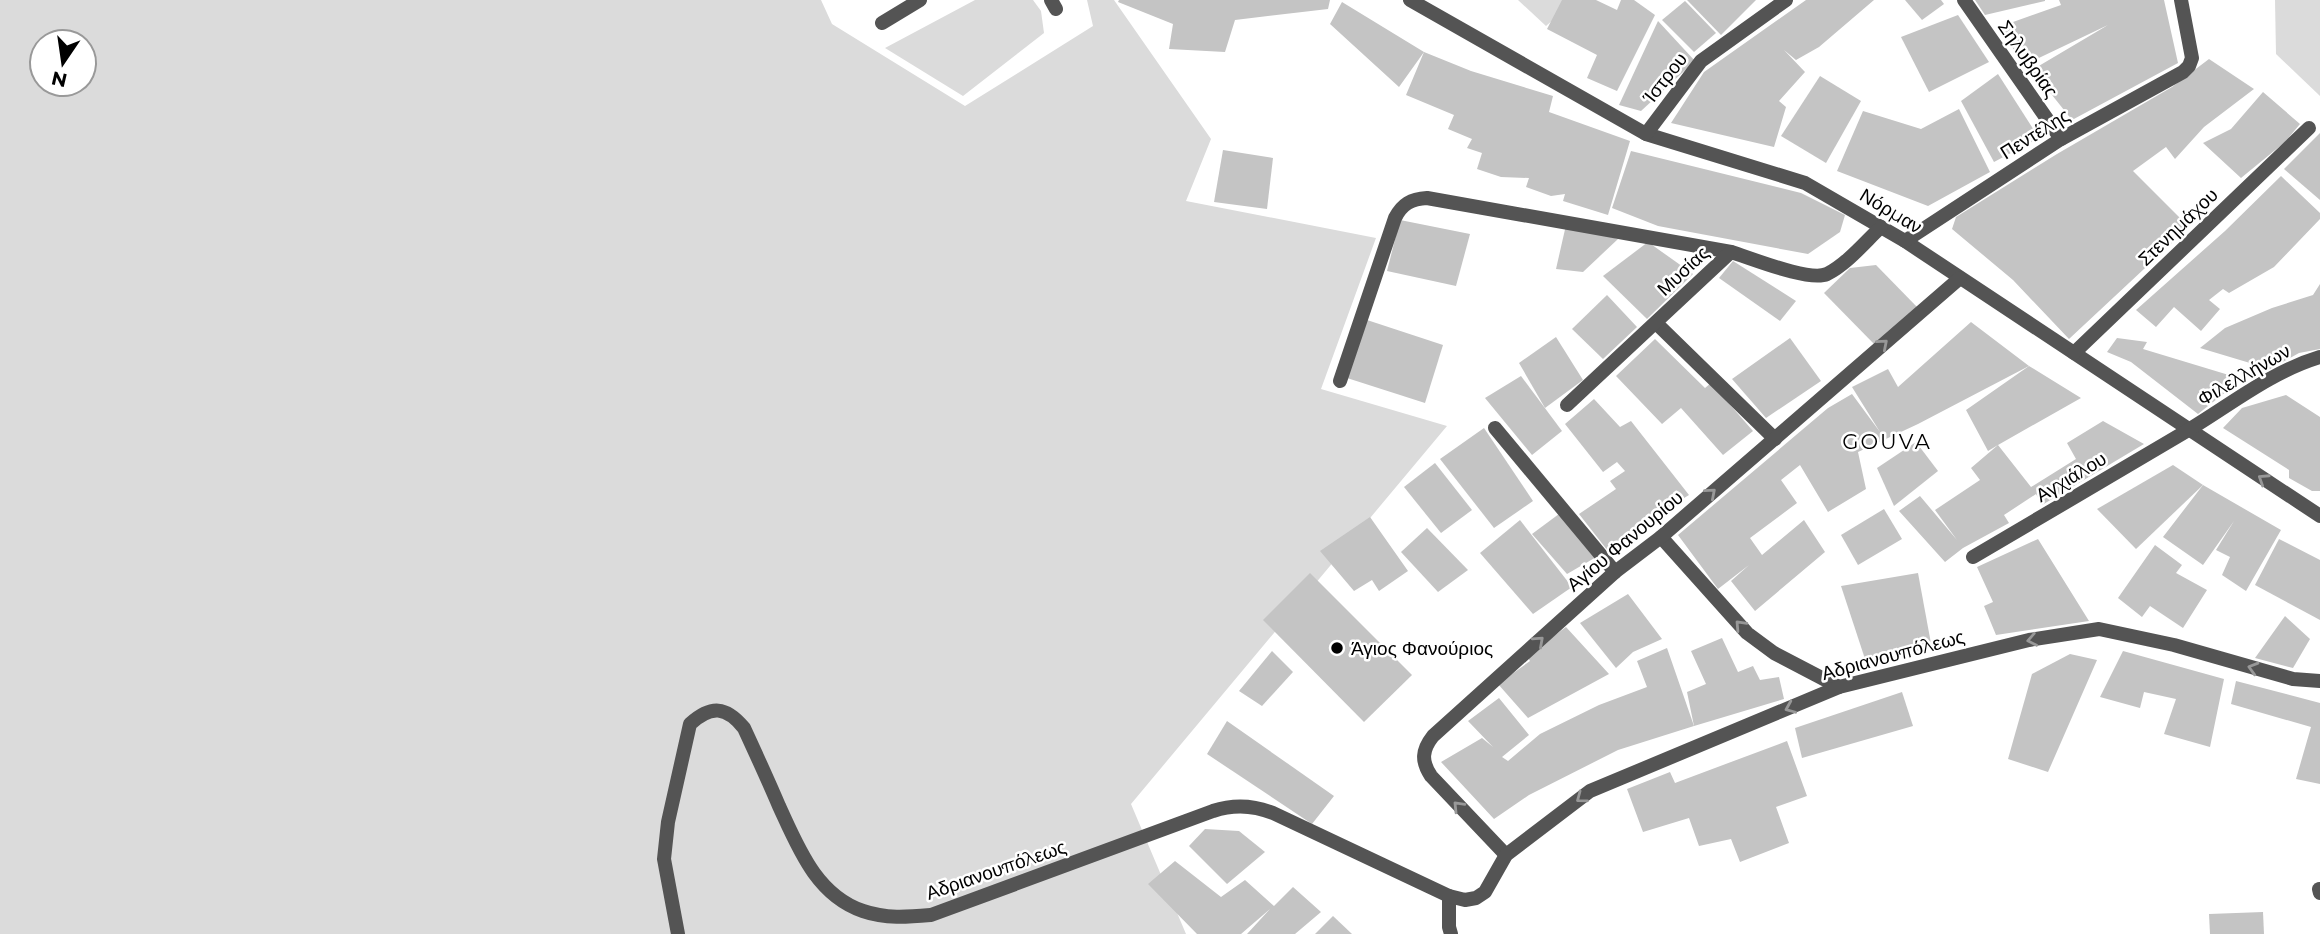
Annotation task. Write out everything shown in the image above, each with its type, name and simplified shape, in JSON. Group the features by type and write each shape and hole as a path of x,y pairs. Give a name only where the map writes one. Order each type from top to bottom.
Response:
{"street":[{"path":"882,23 920,0"},
{"name":"Νόρμαν","path":"1410,0 1646,134 1805,183 1905,241 2320,516"},
{"name":"Ίστρου","path":"1646,134 1701,61 1786,0"},
{"name":"Σηλυβρίας","path":"1964,0 2061,139"},
{"name":"Πεντέλης","path":"1905,241 2061,139 2183,72 2192,58 2182,0"},
{"name":"Στενημάχου","path":"2074,353 2309,128"},
{"path":"1340,381 1395,218 1399,209 1416,199 1568,222 1731,252"},
{"name":"Μυσίας","path":"1567,405 1731,252 1807,275 1822,276 1835,269 1881,227"},
{"name":"Αγίου Φανουρίου","path":"1506,855 1424,766 1426,745 1433,736 1615,572 1661,537 1960,278"},
{"path":"1656,323 1775,439"},
{"name":"Φιλελλήνων","path":"2188,430 2264,382 2320,357"},
{"path":"1495,428 1615,572"},
{"name":"Αγχιάλου","path":"1973,557 2188,430"},
{"path":"1661,537 1747,634 1774,653 1839,687"},
{"name":"Αδριανουπόλεως","path":"678,934 664,859 668,822 690,724 702,713 713,710 734,715 744,728 803,858 820,882 840,900 862,911 892,918 932,915 1213,811 1237,806 1262,808 1449,896 1465,900 1476,898 1485,891 1506,855 1590,791 1839,687 2029,640 2099,629 2174,645 2293,679 2320,681"},
{"path":"1449,896 1448,919 1451,934"}],"shaded area":[{"path":"0,0 821,0 832,24 965,106 1093,26 1087,0 1114,0 1211,139 1186,201 1376,238 1321,389 1447,426 1131,804 1186,934 0,934"},
{"path":"975,0 1033,0 1041,11 1044,33 963,96 885,48"},
{"path":"1518,0 1576,0 1546,26"},
{"path":"2275,0 2320,0 2320,96 2276,54"}],"building":[{"path":"1330,0 1328,9 1235,20 1225,52 1169,49 1173,24 1118,2"},
{"path":"1562,0 1596,0 1617,10 1621,0 1634,0 1655,15 1617,91 1587,78 1597,55 1547,29"},
{"path":"1687,0 1756,0 1721,35"},
{"path":"1806,0 1874,0 1819,47 1796,60 1784,50 1805,72 1779,101 1786,107 1774,147 1671,123 1704,72"},
{"path":"1905,0 1941,0 1944,4 1922,20"},
{"path":"1975,0 2045,0 2045,1 1985,15"},
{"path":"2059,0 2164,0 2178,63 2072,120 2032,70 2108,25 2024,65 1999,27 2061,5"},
{"path":"1685,1 1716,33 1694,52 1662,20"},
{"path":"1342,2 1424,52 1399,87 1330,24"},
{"path":"1958,15 1989,62 1929,92 1901,37"},
{"path":"1658,21 1695,61 1641,111 1619,105"},
{"path":"1424,52 1471,71 1553,96 1549,112 1630,141 1608,215 1563,201 1565,194 1551,196 1526,187 1529,178 1501,177 1477,169 1482,153 1467,148 1472,139 1448,129 1454,115 1406,95"},
{"path":"2209,59 2254,89 2204,127 2175,159 2166,147 2133,171 2189,227 2069,339 2013,280 1952,229 1956,217 2172,87"},
{"path":"1998,74 2039,138 1994,162 1961,101"},
{"path":"1820,76 1861,101 1826,163 1781,136"},
{"path":"2263,92 2300,124 2285,142 2241,178 2203,143 2231,129"},
{"path":"1959,109 1990,172 1928,206 1837,171 1863,111 1921,129"},
{"path":"2320,133 2320,200 2284,169"},
{"path":"1223,150 1273,158 1267,209 1214,202"},
{"path":"1631,151 1801,193 1845,215 1840,232 1808,254 1658,226 1612,208"},
{"path":"2281,176 2320,213 2320,219 2274,267 2229,293 2223,289 2209,300 2220,309 2201,331 2174,307 2156,327 2136,310 2225,231"},
{"path":"1400,220 1470,234 1456,286 1387,271"},
{"path":"1566,225 1618,239 1583,272 1556,269"},
{"path":"1648,242 1693,274 1647,319 1603,276"},
{"path":"1733,261 1796,301 1780,321 1719,278"},
{"path":"1876,265 1918,308 1875,345 1824,293 1850,268"},
{"path":"2320,284 2320,349 2299,353 2270,369 2200,348 2225,328 2272,308 2313,295"},
{"path":"1607,295 1637,327 1603,359 1572,329"},
{"path":"1367,320 1443,345 1425,403 1347,378"},
{"path":"1971,322 2029,366 1858,452 1866,489 1828,512 1800,465 1781,480 1797,503 1750,538 1762,555 1804,520 1825,552 1755,611 1731,581 1749,565 1718,589 1678,535 1828,408 1852,394 1880,432 1852,387 1888,369 1898,387"},
{"path":"1556,337 1583,380 1545,408 1519,363"},
{"path":"1790,338 1821,381 1766,418 1732,379"},
{"path":"2117,338 2147,342 2143,349 2242,379 2198,414 2131,362 2107,352"},
{"path":"1655,339 1705,388 1711,383 1753,431 1723,455 1681,408 1662,424 1616,376"},
{"path":"2029,366 2081,398 1988,451 1966,410"},
{"path":"1521,376 1562,431 1532,455 1485,398"},
{"path":"2286,395 2320,417 2320,491 2312,491 2289,478 2289,470 2223,428 2242,408"},
{"path":"1594,399 1620,427 1631,421 1689,495 1643,523 1608,551 1579,514 1616,489 1610,481 1625,471 1617,462 1603,472 1565,424"},
{"path":"2103,421 2144,444 2042,505 2036,494 2004,515 2009,523 1963,548 1945,562 1899,511 1920,496 1957,540 1935,510 1980,480 1971,468 1998,445 2031,487 2076,459 2067,443"},
{"path":"1484,428 1533,501 1494,528 1440,459"},
{"path":"1916,442 1938,471 1894,506 1877,468"},
{"path":"1435,463 1472,510 1441,533 1404,487"},
{"path":"2173,465 2203,485 2136,549 2097,509"},
{"path":"2203,485 2281,530 2246,591 2222,575 2230,557 2216,550 2234,521 2203,565 2163,537"},
{"path":"1884,509 1902,539 1858,565 1841,535"},
{"path":"1563,511 1598,556 1567,574 1532,534"},
{"path":"1370,517 1408,571 1379,591 1372,580 1354,591 1320,551"},
{"path":"1520,520 1572,587 1533,614 1480,553"},
{"path":"1427,528 1468,570 1438,592 1401,552"},
{"path":"2038,539 2089,621 1996,635 1984,606 1993,602 1977,567"},
{"path":"2279,539 2320,560 2320,620 2255,585"},
{"path":"2155,545 2182,565 2176,573 2207,590 2183,628 2150,606 2142,617 2118,598"},
{"name":"Άγιος Φανούριος","path":"1310,573 1412,675 1364,722 1263,620"},
{"path":"1918,573 1932,649 1866,662 1841,586"},
{"path":"1628,594 1662,639 1633,652 1616,668 1580,623"},
{"path":"2285,616 2310,639 2293,668 2255,658"},
{"path":"1566,627 1609,674 1528,718 1498,684 1530,661 1527,656"},
{"path":"1722,638 1738,672 1753,666 1760,680 1779,677 1784,699 1694,726 1687,692 1706,684 1691,651"},
{"path":"1667,648 1694,726 1618,750 1529,795 1494,819 1441,762 1482,738 1493,747 1468,721 1499,698 1529,735 1502,757 1508,761 1540,734 1599,705 1647,687 1637,661"},
{"path":"1272,651 1293,672 1262,706 1239,691"},
{"path":"2123,651 2224,679 2210,747 2164,734 2176,699 2144,692 2140,708 2100,697"},
{"path":"2070,654 2097,660 2048,772 2008,759 2032,674"},
{"path":"2236,681 2320,703 2320,784 2296,779 2311,727 2231,704"},
{"path":"1902,692 1913,726 1802,758 1795,728"},
{"path":"1227,721 1334,796 1312,824 1207,754"},
{"path":"1787,741 1807,796 1776,807 1789,843 1740,862 1731,839 1699,846 1689,818 1643,832 1627,789 1670,772 1675,783"},
{"path":"1205,829 1239,831 1265,852 1227,884 1189,846"},
{"path":"1175,861 1221,897 1245,880 1274,906 1293,887 1321,912 1295,934 1247,934 1270,909 1241,934 1197,934 1148,884"},
{"path":"2263,912 2264,934 2210,934 2209,914"},
{"path":"1333,916 1352,934 1315,934"}],"place":[{"name":"Άγιος Φανούριος","path":"1337,648"}],"district":[{"name":"GOUVA","path":"1887,441"}]}
